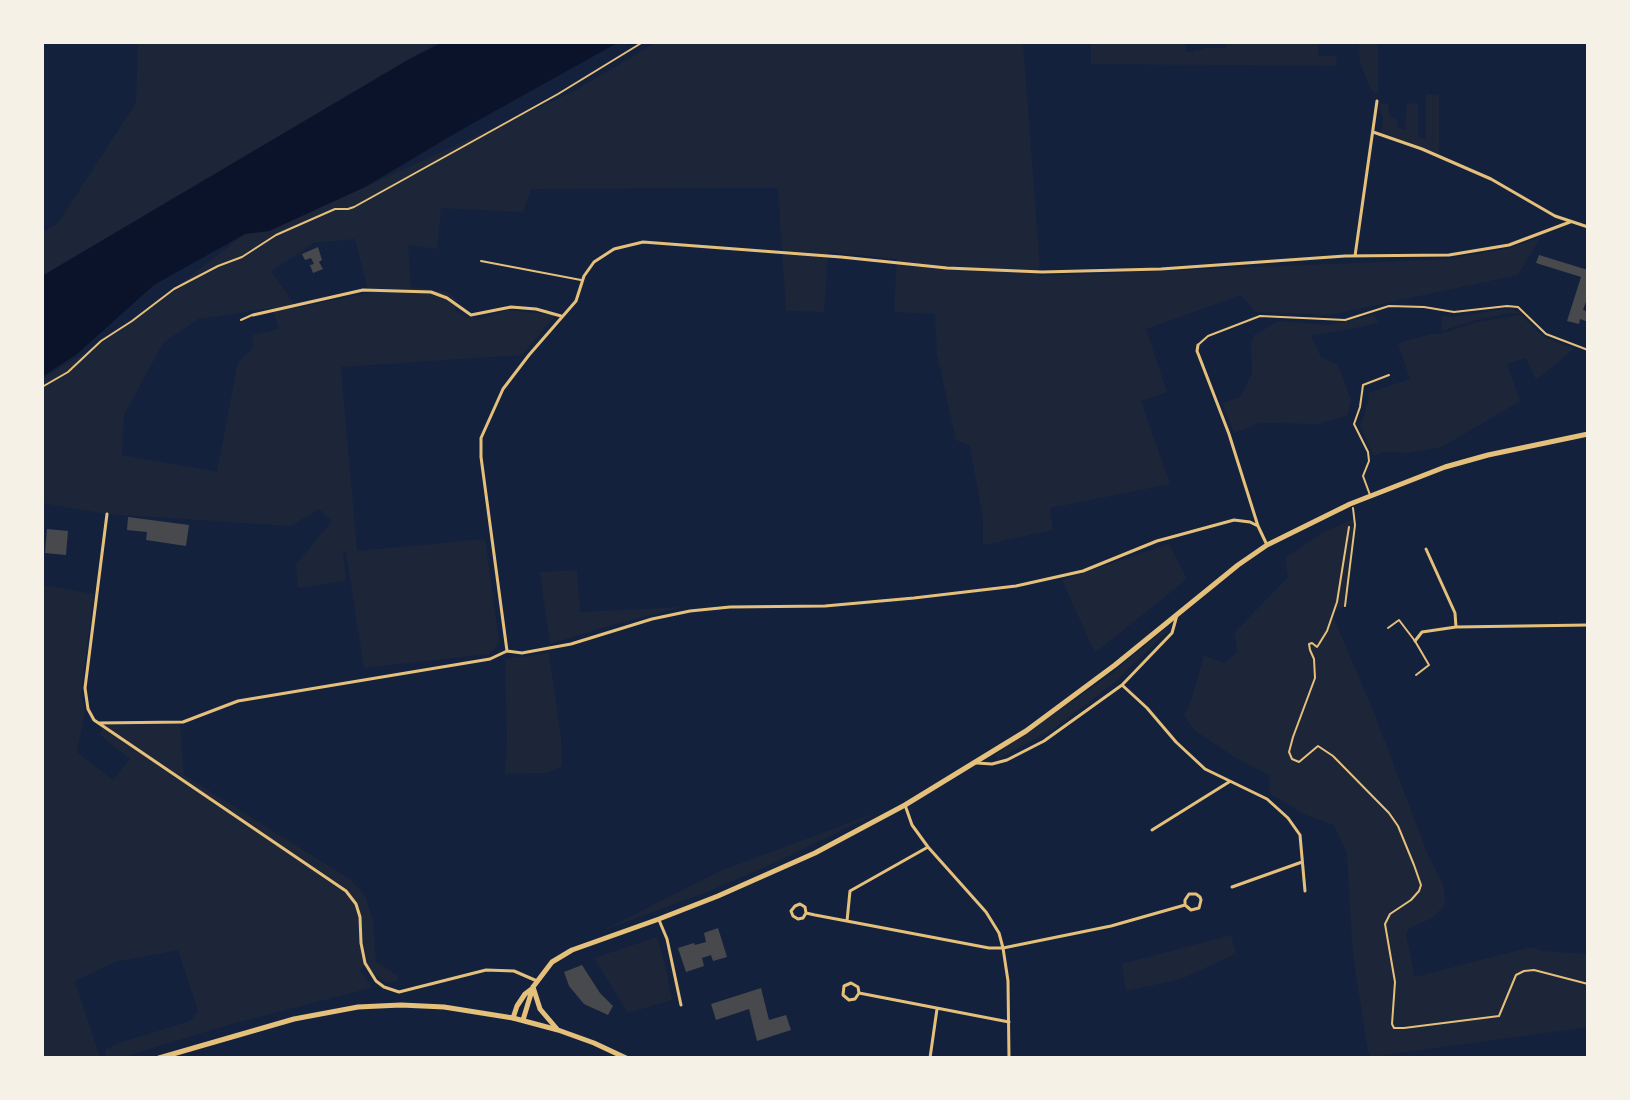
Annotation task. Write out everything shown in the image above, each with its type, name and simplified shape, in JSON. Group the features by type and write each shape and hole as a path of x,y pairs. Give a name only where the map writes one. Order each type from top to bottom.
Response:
{"main road":[{"path":"513,1018 525,994 552,962 572,950 718,896 815,853 977,763 1064,703 1267,545 1352,503 1445,467 1588,434"},
{"path":"523,1020 533,987"},
{"path":"533,987 540,1009 558,1030"},
{"path":"159,1058 294,1019 358,1007 401,1005 444,1007 523,1020 558,1030 626,1058"}],"street":[{"path":"1355,256 1377,101"},
{"path":"1373,132 1491,179 1555,216 1588,227"},
{"path":"507,651 481,438 503,389 576,301 583,280 594,262 607,252 643,242 947,268 1042,272 1161,269 1355,256 1449,255 1509,245 1570,222"},
{"path":"253,315 363,290 431,292 447,298 471,315 511,307 536,309 561,316"},
{"path":"1198,345 1199,356 1267,545"},
{"path":"107,514 85,688 88,709 94,720 346,891 356,904 360,917 365,963 376,981 384,987 399,992 486,970 514,971 537,981"},
{"path":"98,723 183,722 238,701 490,659 507,651 522,653 571,644 652,619 690,611 730,607 825,606 1016,586 1083,571 1157,541 1234,520 1258,526"},
{"path":"1426,549 1455,613 1456,627"},
{"path":"977,763 992,764 1007,760 1044,741 1122,685 1172,633 1177,615"},
{"path":"1415,641 1422,632 1456,627 1588,625"},
{"path":"1122,685 1205,769 1267,799 1288,818 1300,835 1305,891"},
{"path":"1152,830 1229,782"},
{"path":"905,805 912,825 928,847 986,912 999,933 1008,981 1009,1058"},
{"path":"847,921 850,891 928,847"},
{"path":"1232,887 1302,862"},
{"path":"1189,894 1200,897 1199,908 1191,910 1185,905 1189,894"},
{"path":"806,913 989,948 1003,948 1111,926 1185,905"},
{"path":"659,919 667,939 681,1005"},
{"path":"851,983 858,987 859,993 855,999 849,1000 843,995 844,986 851,983"},
{"path":"859,993 1009,1022"},
{"path":"930,1058 937,1009"}],"lane":[{"path":"481,261 583,280"},
{"path":"1198,345 1208,336 1260,316 1345,320 1389,306 1454,312 1507,306 1518,307 1546,334 1588,350"},
{"path":"241,320 253,315"},
{"path":"1370,496 1363,476 1369,461 1368,452 1354,424 1363,385 1389,375"},
{"path":"1388,628 1399,620 1415,641 1429,665 1416,675"}],"path":[{"path":"42,387 68,372 101,341 174,289 242,257 276,235 335,209 354,207 558,94 643,42"},
{"path":"1345,606 1355,525 1352,503"},
{"path":"1349,527 1337,602 1327,631 1317,647 1309,644 1315,678 1289,752 1292,759 1299,762 1318,746 1327,751 1389,813 1405,839 1421,885 1416,895 1395,909 1385,924 1395,982 1394,1028 1499,1016 1516,975 1524,971 1534,970 1588,984"}],"shaded area":[{"path":"138,42 438,42 42,276 42,233 58,223 136,103"},
{"path":"443,42 619,42 365,187 269,231 245,234 154,285 77,354 42,377 42,276"},
{"path":"657,42 1023,42 1039,276 1450,259 1510,248 1541,237 1518,275 1330,315 1255,312 1241,295 1146,329 1167,392 1141,401 1170,484 1050,508 1053,530 983,545 983,520 970,446 956,440 937,354 935,314 894,312 897,259 828,252 824,312 786,311 778,188 531,189 523,212 441,208 437,249 408,245 411,287 448,292 458,301 455,311 467,317 481,318 508,310 556,315 522,355 341,367 357,551 485,539 499,640 489,654 364,668 346,552 343,552 346,581 298,588 296,564 332,521 319,509 291,526 107,514 42,503 42,379 118,332 245,234 269,231 574,91","holes":["355,239 369,293 297,308 271,271 314,243","272,308 279,329 253,335 252,349 238,362 217,472 122,455 124,415 163,343 198,319"]},
{"path":"1091,42 1185,42 1186,52 1193,52 1203,48 1225,48 1226,42 1318,42 1318,56 1336,56 1337,66 1091,64"},
{"path":"1359,42 1378,42 1378,93 1371,90 1360,63"},
{"path":"1426,94 1439,95 1439,154 1381,132 1383,119 1378,103 1388,104 1390,117 1397,120 1397,127 1405,130 1407,103 1418,104 1418,136 1426,140"},
{"path":"1504,309 1520,313 1476,320 1441,331 1442,316"},
{"path":"1375,315 1378,323 1311,335 1321,357 1338,365 1351,400 1347,416 1317,424 1260,423 1234,433 1222,403 1240,397 1252,374 1251,345 1254,335 1279,321 1329,325"},
{"path":"1521,315 1546,338 1574,349 1536,380 1526,358 1507,364 1520,401 1442,447 1407,453 1383,452 1374,456 1360,426 1369,400 1368,393 1410,379 1398,343 1477,322"},
{"path":"1355,518 1345,606 1332,614 1445,896 1444,906 1432,918 1408,929 1406,935 1415,977 1531,947 1543,951 1588,954 1588,1027 1371,1057 1353,957 1347,854 1334,825 1306,815 1270,794 1269,775 1236,758 1194,730 1184,715 1204,656 1224,663 1237,652 1235,632 1288,577 1285,558 1322,533"},
{"path":"1169,544 1187,579 1095,653 1062,580"},
{"path":"577,570 580,612 683,607 550,644 540,572"},
{"path":"42,585 94,594 81,693 85,712 77,752 113,780 130,759 99,734 106,725 180,723 184,775 351,880 366,897 373,921 376,962 398,976 397,981 387,983 372,972 368,964 360,970 372,987 367,989 235,1023 120,1058 106,1058 105,1050 190,1021 198,1011 178,950 115,962 75,981 100,1058 42,1058"},
{"path":"1166,628 1168,631 1114,683 1052,730 998,759 995,755 1110,675"},
{"path":"549,653 562,766 546,773 505,774 505,659"},
{"path":"881,811 707,892 602,931 720,871"},
{"path":"1231,935 1236,954 1181,979 1126,991 1122,964"},
{"path":"657,937 672,1000 628,1013 594,958"}],"building":[{"path":"318,247 323,269 313,273 311,258 305,260 302,254"},
{"path":"1539,255 1588,270 1588,296 1583,310 1588,312 1588,322 1580,319 1579,324 1567,321 1581,277 1536,263"},
{"path":"128,517 189,525 186,546 146,540 147,532 127,530"},
{"path":"47,529 68,531 66,555 45,553"},
{"path":"718,928 727,957 713,961 711,955 702,958 704,966 686,972 678,948 706,942 704,933"},
{"path":"582,965 600,993 613,1006 608,1015 584,1004 569,986 564,972"},
{"path":"761,988 769,1020 786,1015 791,1030 757,1041 749,1009 716,1020 711,1004"}]}
